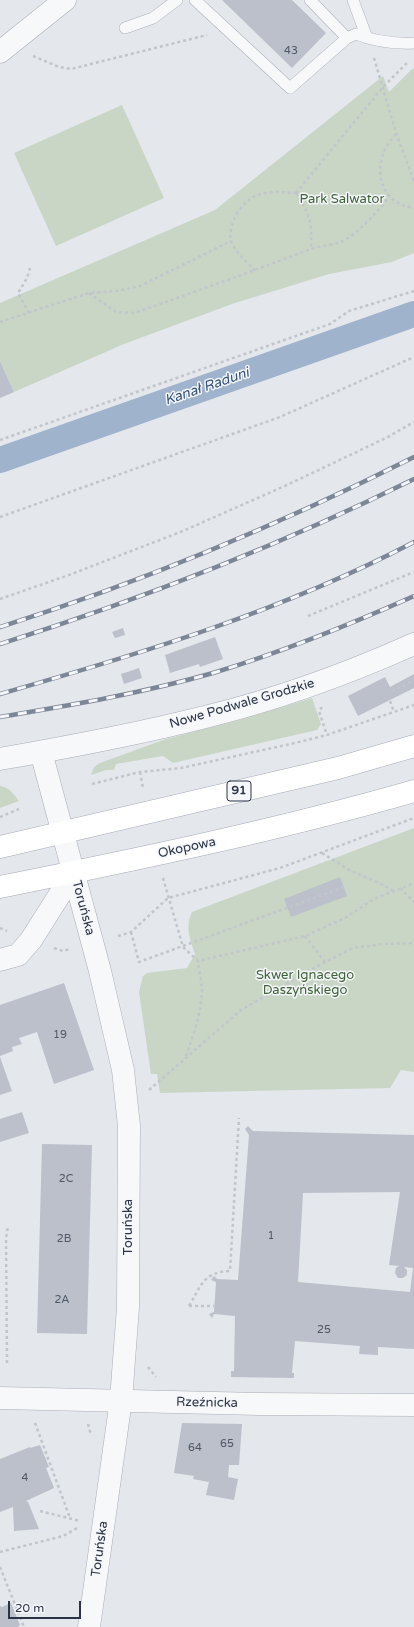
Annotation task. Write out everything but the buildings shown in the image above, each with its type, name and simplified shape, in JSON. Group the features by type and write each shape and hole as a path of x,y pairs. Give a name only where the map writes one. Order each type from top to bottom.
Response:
{"main road":[{"name":"91","path":"0,847 63,831 338,768 414,746"},
{"name":"Okopowa","path":"0,887 182,849 287,824 414,791"}],"street":[{"path":"0,52 65,0"},
{"name":"Nowe Podwale Grodzkie","path":"0,759 41,752 206,717 266,699 330,677 414,644"},
{"path":"41,752 63,831"},
{"name":"Toruńska","path":"63,831 100,971 123,1070 129,1126 128,1307 121,1400 89,1627"},
{"path":"0,960 18,954 31,940 74,872"},
{"name":"Rzeźnicka","path":"0,1398 252,1404 414,1405"}],"lane":[{"path":"125,28 153,18 177,0"},
{"path":"195,0 290,88 352,36"},
{"path":"310,0 352,36 399,44 414,43"},
{"path":"353,0 367,38"}],"path":[{"path":"30,55 59,67 71,68 227,30"},
{"path":"296,193 383,87 414,57"},
{"path":"377,68 396,133 414,181"},
{"path":"396,133 388,144 382,158 380,172 383,186 389,198 400,205 414,208"},
{"path":"255,271 241,256 231,241 232,222 242,205 257,194 276,192 296,193"},
{"path":"296,193 306,209 312,228 311,248"},
{"path":"89,293 116,312 134,313 255,271 311,248 332,245 347,239 358,231 389,198"},
{"path":"0,322 89,293 117,291 140,286 231,241"},
{"path":"29,313 18,293 27,278 31,265"},
{"path":"0,440 330,324 349,311 414,291"},
{"path":"0,517 280,418 414,357"},
{"path":"0,599 69,575 183,531 287,485 388,437 414,422"},
{"path":"308,616 414,572"},
{"path":"392,691 414,680"},
{"path":"390,701 394,712"},
{"path":"326,702 319,711 327,735"},
{"path":"92,784 140,772 181,768 295,743 327,735 414,705"},
{"path":"140,772 143,788"},
{"path":"0,817 19,810"},
{"path":"118,936 131,932 168,898 280,868 414,818"},
{"path":"322,852 351,871 394,891"},
{"path":"163,878 183,947 198,961 202,991 195,1030 185,1058"},
{"path":"198,961 305,936 345,918 374,899 414,883"},
{"path":"131,932 139,962 344,887"},
{"path":"400,888 414,902"},
{"path":"305,936 325,962"},
{"path":"149,1090 241,1010 325,962 353,948 383,944 414,943"},
{"path":"52,947 63,951 75,948"},
{"path":"214,1306 189,1306 206,1277 220,1271 230,1271 239,1118"},
{"path":"7,1362 6,1238 8,1227"},
{"path":"35,1422 70,1518"},
{"path":"0,1552 63,1536 83,1523 70,1518 40,1511"},
{"path":"0,1567 24,1627"}],"green space":[{"name":"Park Salwator","path":"412,69 414,69 414,253 392,262 329,274 232,304 124,344 14,392 0,361 0,303 215,210 383,76 389,92"},
{"path":"122,105 164,198 56,246 14,153"},
{"path":"312,698 321,724 317,730 173,763 163,756 116,764 114,770 106,770 91,775 94,767 100,763 166,739 236,721"},
{"path":"0,786 9,789 19,801 0,808"},
{"name":"Skwer Ignacego Daszyńskiego","path":"414,828 414,1072 401,1070 390,1088 160,1093 157,1074 151,1074 139,992 143,976 147,973 187,968 195,954 190,938 189,928 192,912"}],"waterway":[{"name":"Kanał Raduni","path":"0,460 414,314"}],"railway":[{"path":"0,627 106,591 210,550 313,506 414,457"},
{"path":"0,644 106,609 210,569 313,526 414,479"},
{"path":"0,694 159,646 263,609 315,589 414,542"},
{"path":"0,717 134,693 213,673 315,638 414,596"}]}
